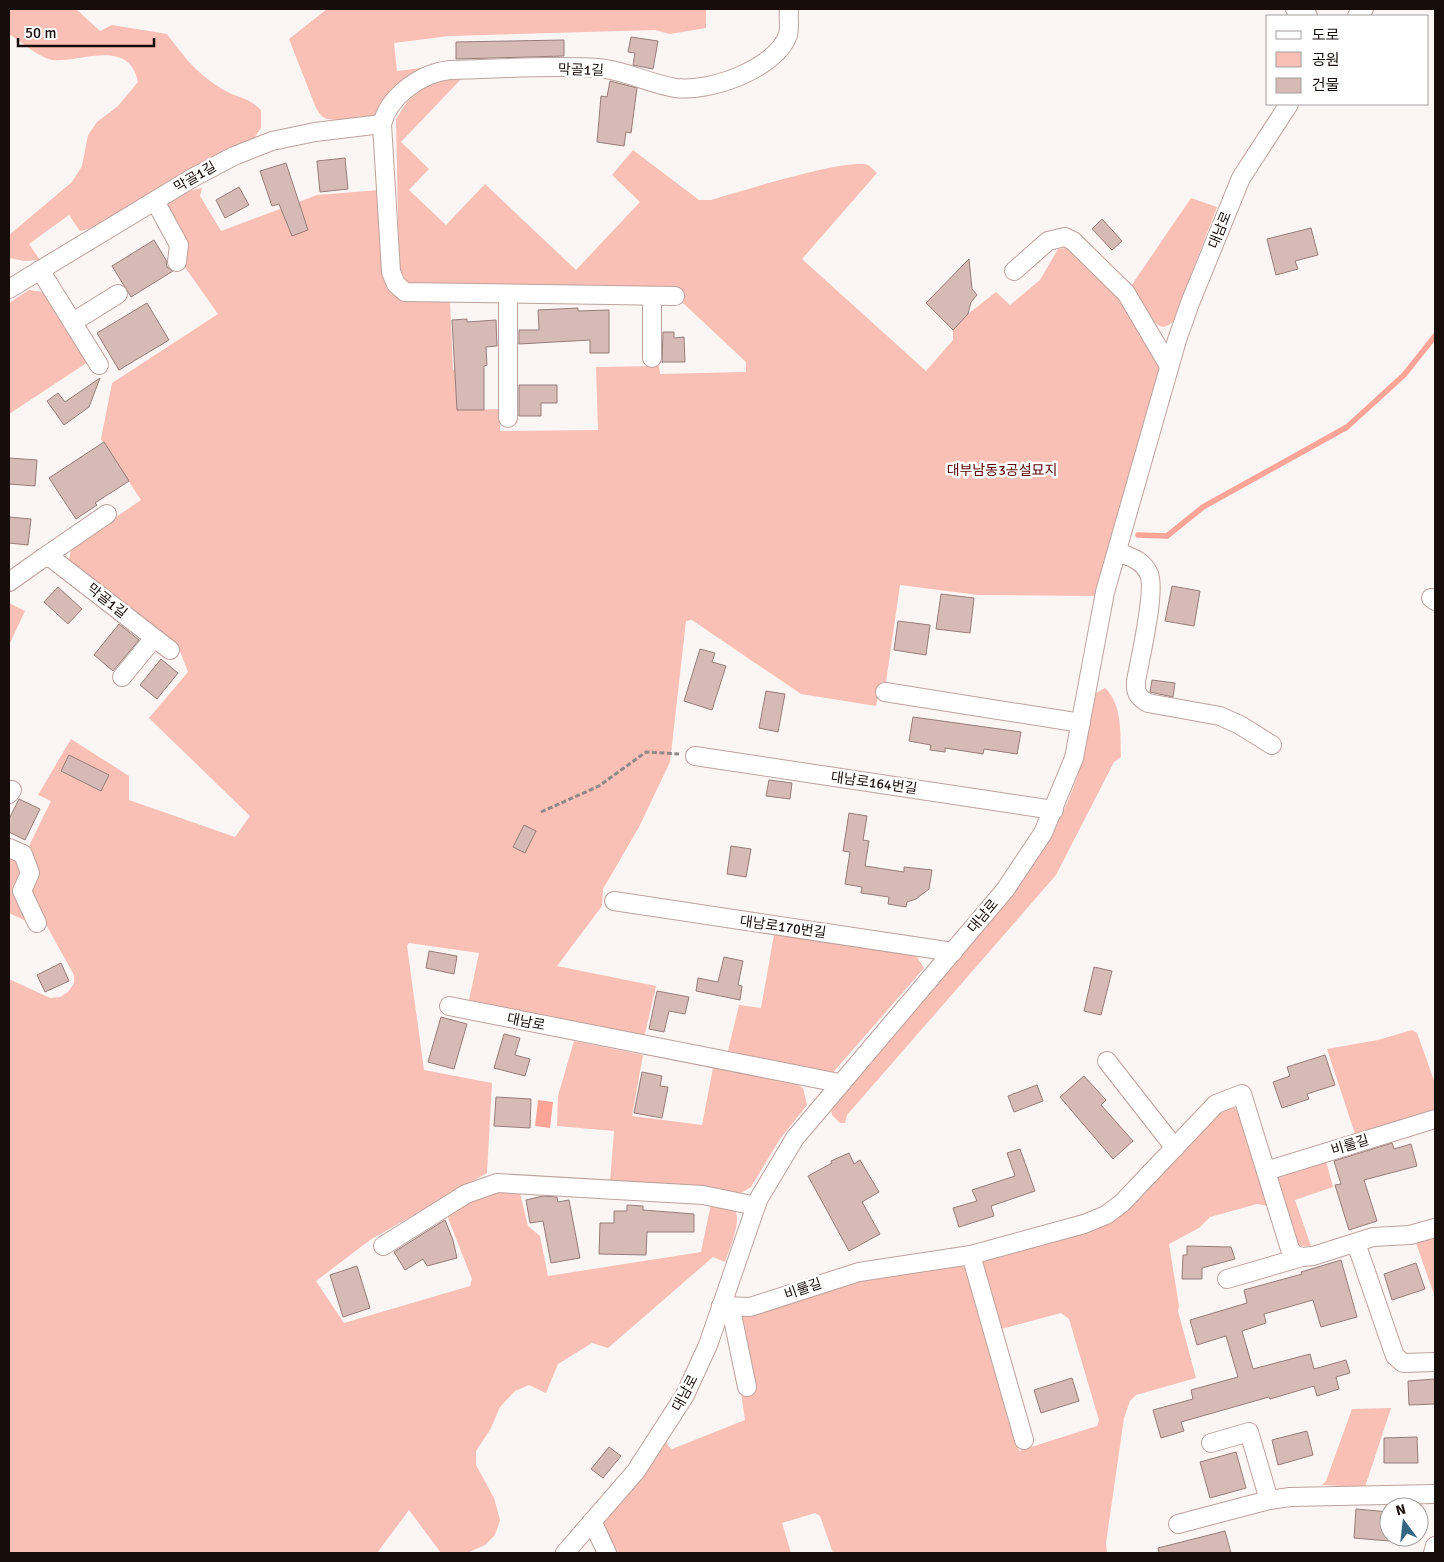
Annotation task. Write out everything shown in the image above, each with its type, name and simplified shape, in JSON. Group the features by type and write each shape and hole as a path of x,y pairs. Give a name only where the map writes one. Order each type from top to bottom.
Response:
{"street":[{"name":"막골1길","path":"675,296 405,292 396,284 391,272 382,124 386,110 396,98 425,75 436,71 600,68 676,88 712,86 750,70 774,53 788,35 789,9"},
{"path":"1295,9 1306,15"},
{"name":"대남로","path":"565,1553 636,1471 685,1395 708,1345 756,1206 795,1138 839,1083 1005,890 1039,839 1054,810 1074,758 1098,627 1169,366 1190,303 1241,178 1289,105"},
{"name":"막골1길","path":"9,289 234,156 272,141 315,132 382,124"},
{"path":"155,201 179,245 177,262"},
{"path":"1014,271 1048,241 1065,237 1073,241 1126,293 1169,366"},
{"path":"40,270 99,365"},
{"path":"73,322 118,294"},
{"path":"508,294 508,418"},
{"path":"652,296 652,358"},
{"path":"9,582 108,514"},
{"path":"1118,552 1136,559 1143,565 1152,585 1135,690 1140,698 1148,703 1225,717 1272,745"},
{"name":"막골1길","path":"43,558 50,557 170,650"},
{"path":"122,677 154,638"},
{"path":"886,692 1081,723"},
{"name":"대남로164번길","path":"695,756 1054,810"},
{"path":"9,848 22,854 30,873 22,891 37,923"},
{"name":"대남로170번길","path":"614,902 953,952"},
{"name":"대남로","path":"449,1006 839,1083"},
{"path":"1107,1061 1175,1148"},
{"name":"비룰길","path":"721,1306 750,1307 859,1272 971,1255 1084,1224 1106,1215 1122,1203 1216,1104 1242,1094 1290,1249 1302,1257"},
{"name":"비룰길","path":"1266,1171 1435,1119"},
{"path":"383,1246 466,1194 497,1183 703,1195 756,1206"},
{"path":"1227,1279 1302,1257 1313,1256 1373,1237 1410,1235 1435,1228"},
{"path":"1356,1243 1395,1356 1403,1363 1435,1362"},
{"path":"971,1255 1024,1440"},
{"path":"721,1306 733,1319 747,1387"},
{"path":"1211,1443 1249,1432 1269,1500"},
{"path":"1178,1524 1269,1500 1310,1495 1435,1494"},
{"path":"592,1521 607,1553"},
{"path":"1433,1553 1435,1546"}],"path":[{"path":"541,812 599,786 646,752 656,751 695,756"}],"green space":[{"path":"9,9 76,9 100,31 112,25 167,34 199,72 229,93 251,102 261,110 261,128 254,138 89,229 80,231 69,215 29,244 40,260 24,261 9,258 9,235 72,182 82,166 88,135 97,122 118,106 138,82 133,68 125,60 114,56 102,55 52,60 42,56 9,34"},
{"path":"327,9 706,9 706,28 670,34 655,30 449,36 394,43 397,71 438,66 377,117 360,121 346,121 326,118 318,112 289,39"},
{"name":"대부남동3공설묘지","path":"465,75 401,142 429,169 409,190 446,225 485,184 576,270 640,202 612,175 633,150 699,200 711,200 838,166 868,165 877,173 802,259 926,371 953,340 953,330 968,314 996,292 1010,305 1040,280 1058,249 1066,248 1072,251 1121,298 1161,363 1096,596 978,595 900,585 886,682 881,682 876,706 801,694 692,620 686,621 670,762 639,827 603,889 602,906 557,966 656,986 644,1038 469,1000 479,953 409,943 407,946 424,1070 492,1083 487,1173 370,1240 316,1281 344,1323 470,1286 472,1279 446,1213 484,1192 519,1189 528,1226 540,1236 548,1276 701,1252 711,1204 729,1207 734,1210 737,1220 725,1262 713,1257 608,1348 592,1343 558,1364 546,1393 529,1385 515,1391 500,1407 490,1430 476,1451 476,1465 494,1498 500,1520 495,1535 485,1545 467,1553 441,1553 409,1510 377,1553 9,1553 9,979 50,998 60,997 68,992 74,983 74,975 30,891 28,848 51,801 38,795 71,739 129,776 129,800 235,837 250,816 149,718 188,672 178,646 72,564 69,558 72,547 141,500 101,439 112,383 218,314 182,263 163,207 188,191 202,188 200,196 221,231 317,195 380,190 382,237 389,290 406,302 450,302 453,370 456,370 457,410 500,409 500,431 598,430 596,367 659,366 660,374 746,372 746,362 682,302 681,290 408,284 399,268 396,119 407,102 431,80"},
{"path":"1191,198 1217,207 1173,322 1163,327 1155,322 1129,289"},
{"path":"29,290 43,292 46,295 88,362 9,414 9,303"},
{"path":"9,603 25,611 9,645"},
{"path":"1105,688 1111,695 1118,711 1121,757 1114,762 1056,875 847,1115 845,1123 840,1123 832,1115 831,1109 1013,895 1044,847 1070,797 1084,753 1096,693"},
{"path":"9,856 17,860 22,869 15,898 26,921 9,913"},
{"path":"774,935 910,954 917,957 924,968 830,1076 728,1051 739,1005 761,1008"},
{"path":"1412,1030 1417,1033 1435,1083 1435,1110 1355,1134 1327,1049 1378,1040"},
{"path":"574,1041 643,1055 632,1116 702,1125 713,1068 797,1084 803,1088 807,1105 780,1139 751,1187 741,1193 610,1181 614,1131 557,1126 558,1096"},
{"path":"1232,1105 1242,1116 1268,1206 1257,1204 1210,1217 1199,1228 1169,1244 1179,1306 1178,1311 1196,1378 1136,1395 1130,1401 1124,1418 1106,1543 1107,1553 833,1553 820,1516 815,1513 782,1523 791,1553 615,1553 604,1529 604,1519 643,1475 667,1441 668,1446 672,1449 745,1420 741,1393 756,1389 741,1320 745,1312 828,1286 956,1264 964,1267 973,1282 1019,1451 1097,1426 1099,1420 1069,1319 1061,1313 1001,1329 980,1270 982,1261 1084,1230 1216,1111"},
{"path":"1326,1161 1333,1187 1295,1200 1311,1246 1301,1246 1297,1243 1276,1177 1280,1173"},
{"path":"1435,1237 1435,1297 1416,1243"},
{"path":"1391,1408 1365,1487 1322,1485 1326,1481 1352,1409"}],"shaded area":[{"path":"538,1100 553,1102 550,1128 535,1126"}],"building":[{"path":"631,37 658,41 653,69 633,65 635,53 628,52"},
{"path":"564,40 564,56 456,59 456,42"},
{"path":"610,81 637,88 631,133 626,132 624,146 597,142 601,96 607,97"},
{"path":"345,158 348,189 320,192 317,161"},
{"path":"286,163 308,230 292,236 279,204 272,206 260,171"},
{"path":"239,187 249,205 225,218 216,200"},
{"path":"1102,219 1122,241 1112,250 1092,229"},
{"path":"1311,228 1318,255 1295,261 1298,269 1276,275 1267,239"},
{"path":"154,240 166,260 167,267 173,271 131,297 112,266"},
{"path":"969,259 972,289 977,295 971,302 968,314 953,330 926,303"},
{"path":"147,303 169,340 119,370 97,333"},
{"path":"578,308 578,311 609,310 609,353 590,353 590,340 519,344 519,330 539,330 538,310"},
{"path":"467,319 467,322 496,320 497,346 486,347 487,365 484,366 484,410 457,410 452,320"},
{"path":"663,332 674,332 674,338 684,337 685,362 662,362"},
{"path":"100,378 89,407 64,425 47,401 58,393 65,402"},
{"path":"519,385 557,385 557,403 541,403 541,416 519,416"},
{"path":"104,442 129,481 95,503 97,505 76,519 49,478"},
{"path":"9,458 37,460 35,486 9,484"},
{"path":"9,517 31,519 28,545 9,543"},
{"path":"1172,586 1200,591 1194,626 1165,621"},
{"path":"58,587 82,609 68,624 44,602"},
{"path":"941,594 974,598 970,633 936,629"},
{"path":"898,621 930,625 926,655 894,650"},
{"path":"119,624 139,640 113,671 94,655"},
{"path":"700,649 715,653 712,662 726,666 712,710 684,701"},
{"path":"161,659 178,673 157,699 140,685"},
{"path":"1152,680 1175,683 1173,697 1150,692"},
{"path":"766,691 785,694 778,732 759,728"},
{"path":"913,717 1021,732 1017,754 984,749 983,754 945,748 945,752 930,750 931,745 909,741"},
{"path":"69,755 109,775 101,791 61,771"},
{"path":"769,780 792,783 790,799 766,796"},
{"path":"19,799 40,809 25,840 9,832 9,819"},
{"path":"849,813 867,816 863,840 869,841 865,866 904,872 904,867 932,870 929,889 916,899 907,902 906,907 888,904 889,897 861,893 862,887 845,884 850,852 843,851"},
{"path":"524,825 536,831 525,853 513,847"},
{"path":"731,846 751,849 746,877 727,874"},
{"path":"429,951 457,956 454,974 426,968"},
{"path":"724,957 743,961 738,985 742,986 740,1000 696,991 698,978 718,982"},
{"path":"61,963 69,981 45,992 37,975"},
{"path":"1094,967 1112,971 1101,1015 1084,1011"},
{"path":"657,991 689,997 685,1014 669,1011 664,1032 649,1029"},
{"path":"441,1017 467,1024 454,1069 428,1062"},
{"path":"504,1034 520,1038 515,1055 530,1059 525,1076 494,1068"},
{"path":"1325,1055 1335,1085 1307,1094 1309,1099 1282,1108 1273,1082 1290,1076 1287,1067"},
{"path":"642,1072 662,1076 660,1086 668,1087 662,1118 634,1113"},
{"path":"1084,1076 1106,1100 1101,1105 1133,1141 1113,1159 1060,1097"},
{"path":"1037,1085 1043,1101 1014,1112 1008,1096"},
{"path":"496,1097 531,1099 530,1128 494,1126"},
{"path":"1392,1143 1394,1149 1411,1144 1417,1166 1364,1180 1377,1221 1349,1230 1335,1185 1341,1184 1334,1161"},
{"path":"1020,1149 1035,1191 991,1206 994,1216 959,1227 953,1208 977,1201 972,1190 1015,1176 1007,1153"},
{"path":"849,1153 854,1164 860,1160 879,1192 862,1202 880,1234 849,1251 808,1176 832,1163 831,1161"},
{"path":"543,1196 557,1197 558,1202 569,1200 580,1258 551,1263 543,1221 530,1223 526,1200"},
{"path":"627,1205 643,1206 643,1210 694,1214 694,1232 647,1232 646,1255 599,1254 600,1223 614,1223 614,1211 627,1211"},
{"path":"445,1220 453,1240 457,1258 427,1266 423,1259 405,1270 394,1252"},
{"path":"1187,1246 1231,1247 1235,1259 1202,1268 1202,1279 1182,1279 1183,1255 1187,1255"},
{"path":"1341,1260 1357,1317 1321,1327 1313,1300 1264,1314 1266,1323 1242,1331 1253,1369 1310,1354 1314,1369 1346,1360 1350,1373 1336,1377 1339,1389 1317,1396 1314,1386 1270,1399 1269,1397 1181,1422 1184,1431 1161,1438 1153,1410 1193,1399 1191,1390 1238,1377 1226,1336 1197,1345 1190,1320 1247,1303 1244,1290 1302,1274 1301,1272"},
{"path":"1416,1263 1425,1289 1392,1300 1384,1274"},
{"path":"357,1266 370,1308 343,1317 330,1275"},
{"path":"1072,1378 1079,1401 1041,1413 1034,1390"},
{"path":"1435,1379 1435,1404 1409,1405 1408,1381"},
{"path":"1307,1431 1313,1455 1278,1465 1272,1440"},
{"path":"1417,1437 1418,1463 1384,1463 1384,1438"},
{"path":"609,1447 621,1456 603,1478 591,1469"},
{"path":"1236,1452 1246,1488 1210,1498 1200,1462"},
{"path":"1356,1509 1379,1511 1379,1540 1354,1538"},
{"path":"1225,1531 1231,1553 1159,1553 1158,1548"}],"waterway":[{"path":"1138,535 1167,536 1203,507 1347,427 1404,375 1435,336"}]}
